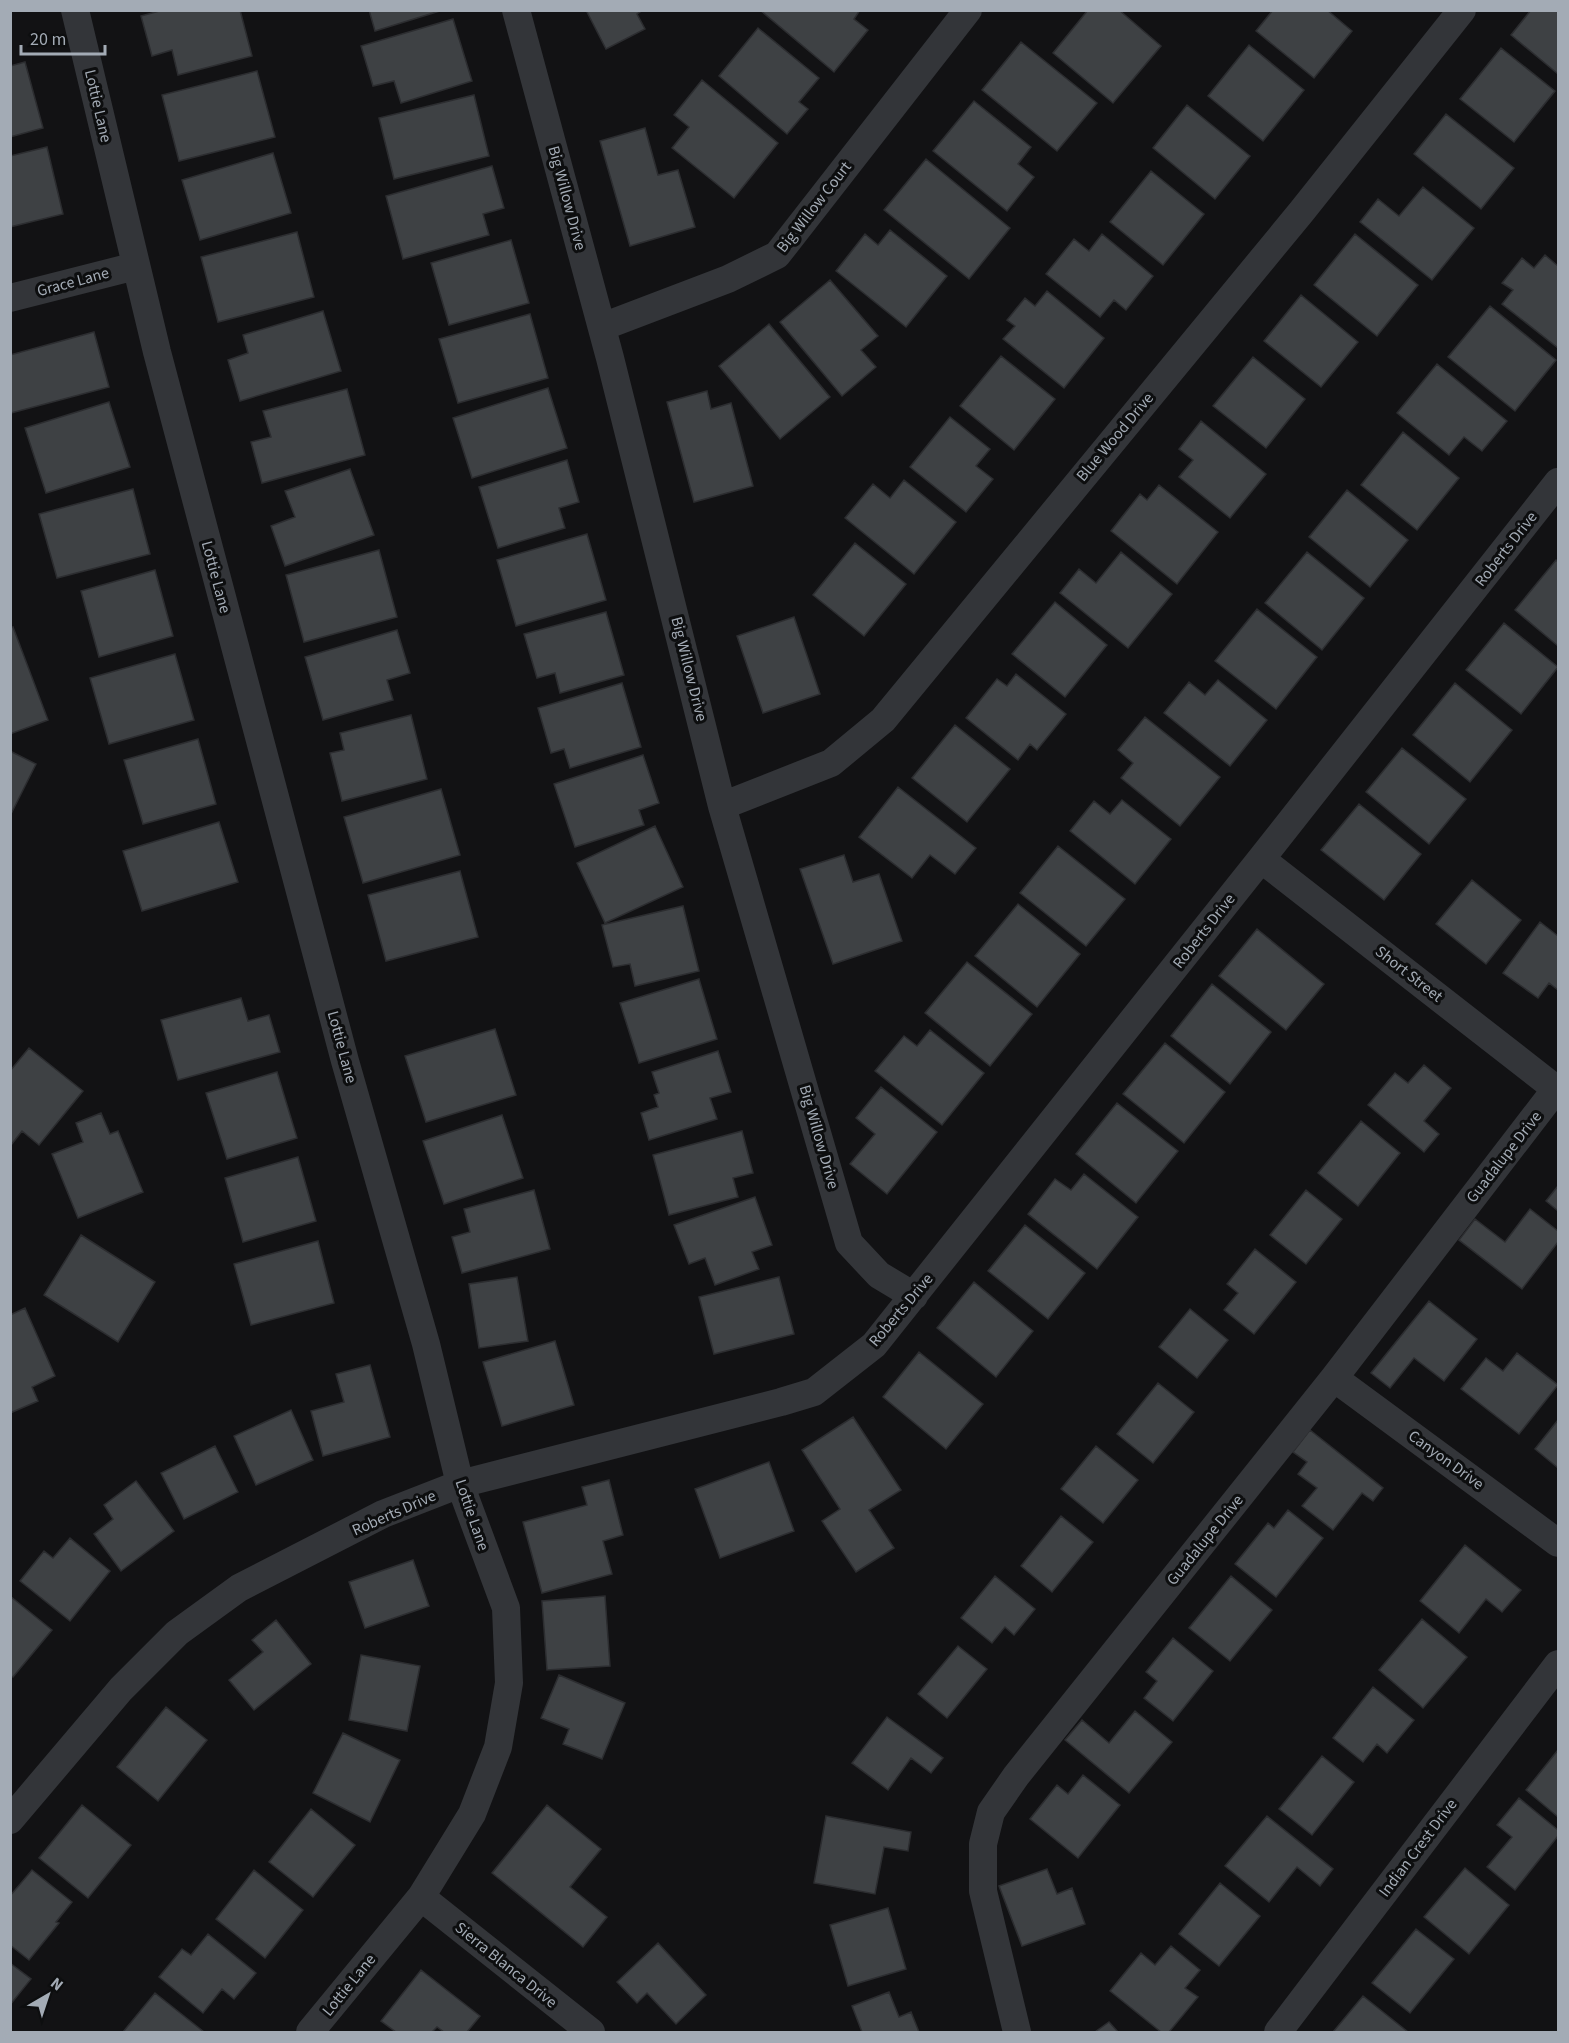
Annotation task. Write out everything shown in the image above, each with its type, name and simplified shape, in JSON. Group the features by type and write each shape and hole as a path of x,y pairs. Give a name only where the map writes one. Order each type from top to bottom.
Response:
{"street":[{"name":"Lottie Lane","path":"75,10 186,464 342,1050 426,1344 460,1484 506,1608 509,1683 498,1747 472,1814 421,1897 310,2032"},
{"name":"Big Willow Drive","path":"516,10 602,327 722,806 849,1243 879,1275 914,1296"},
{"name":"Big Willow Court","path":"602,327 728,279 777,255 968,10"},
{"name":"Blue Wood Drive","path":"722,806 831,762 883,720 1302,211 1462,10"},
{"name":"Grace Lane","path":"10,298 136,266"},
{"name":"Roberts Drive","path":"10,1820 121,1689 177,1633 239,1588 383,1514 460,1484 814,1392 874,1345 1558,482"},
{"name":"Short Street","path":"1261,859 1556,1089"},
{"name":"Guadalupe Drive","path":"1017,2032 983,1891 982,1844 991,1812 1016,1776 1334,1378 1556,1089"},
{"name":"Canyon Drive","path":"1334,1378 1558,1543"},
{"name":"Indian Crest Drive","path":"1278,2032 1558,1664"},
{"name":"Sierra Blanca Drive","path":"421,1897 591,2032"}],"building":[{"path":"163,10 240,10 252,56 178,75 172,50 152,56 141,16"},
{"path":"369,10 443,10 375,31"},
{"path":"586,10 643,10 637,14 645,29 606,49"},
{"path":"760,10 860,10 854,19 868,30 834,72"},
{"path":"1088,10 1119,10 1161,46 1113,103 1053,53"},
{"path":"1273,10 1327,10 1352,31 1314,78 1256,31"},
{"path":"1531,10 1558,10 1558,74 1511,35"},
{"path":"453,19 472,81 401,103 394,81 373,86 361,46"},
{"path":"758,28 819,78 799,102 808,109 787,134 719,76"},
{"path":"1021,42 1097,103 1057,151 982,90"},
{"path":"1249,45 1304,90 1263,141 1208,96"},
{"path":"1501,48 1555,91 1514,142 1460,99"},
{"path":"25,62 43,128 10,137 10,66"},
{"path":"257,71 275,137 179,161 162,95"},
{"path":"702,80 778,143 734,198 672,148 689,127 674,115"},
{"path":"474,95 489,156 394,179 379,118"},
{"path":"974,101 1031,147 1018,164 1034,177 1007,211 933,151"},
{"path":"1187,105 1250,156 1215,199 1153,148"},
{"path":"1446,114 1514,168 1481,209 1414,154"},
{"path":"645,128 658,175 678,170 695,227 630,246 600,141"},
{"path":"47,147 63,214 10,227 10,156"},
{"path":"273,153 291,213 200,240 182,180"},
{"path":"926,159 1010,228 969,279 884,210"},
{"path":"492,166 504,208 483,214 489,235 403,259 386,196"},
{"path":"1151,171 1204,214 1163,265 1110,222"},
{"path":"1423,187 1474,228 1432,280 1360,222 1378,199 1399,216"},
{"path":"890,230 947,276 906,327 836,271 865,234 878,245"},
{"path":"297,232 314,297 218,322 201,257"},
{"path":"1102,234 1153,276 1126,310 1114,300 1100,317 1046,274 1074,239 1089,251"},
{"path":"1355,234 1418,285 1377,336 1314,285"},
{"path":"511,240 529,303 449,325 431,263"},
{"path":"1545,255 1558,266 1558,348 1502,304 1513,290 1502,283 1522,258 1534,268"},
{"path":"830,280 878,336 861,350 876,367 842,396 780,322"},
{"path":"1047,291 1104,338 1064,388 1003,339 1015,326 1007,320 1025,298 1035,306"},
{"path":"1301,295 1358,342 1321,387 1264,341"},
{"path":"1490,306 1556,360 1515,411 1448,357"},
{"path":"323,311 341,371 240,401 228,360 248,353 243,335"},
{"path":"530,314 548,378 458,403 439,339"},
{"path":"769,324 830,397 780,439 719,366"},
{"path":"94,332 109,387 11,413 10,355"},
{"path":"1001,356 1055,399 1014,450 960,406"},
{"path":"1253,357 1305,399 1266,448 1213,406"},
{"path":"1437,364 1507,421 1482,451 1464,437 1449,455 1397,413"},
{"path":"548,388 567,448 472,478 453,418"},
{"path":"347,389 365,455 262,483 251,442 271,437 263,411"},
{"path":"707,391 711,409 731,403 753,486 694,502 667,402"},
{"path":"109,402 130,467 46,493 25,428"},
{"path":"950,417 990,449 976,466 993,479 966,512 910,467"},
{"path":"1201,421 1266,474 1230,518 1179,477 1193,460 1179,449"},
{"path":"1403,432 1459,478 1417,530 1361,485"},
{"path":"567,460 579,502 559,508 565,528 498,548 479,487"},
{"path":"350,469 374,535 285,566 271,526 295,517 285,491"},
{"path":"904,480 956,522 914,574 845,518 873,484 890,498"},
{"path":"1159,485 1218,532 1177,584 1111,531 1140,494 1147,500"},
{"path":"133,489 150,554 57,578 39,514"},
{"path":"1347,490 1408,540 1370,587 1309,537"},
{"path":"587,534 606,600 516,626 497,560"},
{"path":"855,543 906,584 864,636 813,595"},
{"path":"379,550 397,617 304,642 286,575"},
{"path":"1121,552 1172,594 1128,648 1060,593 1079,569 1096,583"},
{"path":"1307,552 1364,598 1322,650 1265,603"},
{"path":"1556,560 1558,562 1558,646 1515,610"},
{"path":"155,570 173,636 99,657 81,591"},
{"path":"1055,602 1107,645 1065,697 1012,654"},
{"path":"1257,609 1317,657 1276,709 1215,661"},
{"path":"606,612 624,675 560,693 555,673 537,678 524,634"},
{"path":"794,617 820,694 763,713 737,636"},
{"path":"1504,623 1558,667 1521,714 1466,670"},
{"path":"13,627 48,720 10,734 10,628"},
{"path":"397,630 410,673 387,680 393,700 323,720 305,657"},
{"path":"175,654 194,720 109,744 90,678"},
{"path":"1016,674 1066,714 1037,750 1030,744 1018,760 966,718 997,679 1007,686"},
{"path":"1218,680 1267,720 1230,766 1164,713 1189,682 1205,695"},
{"path":"622,683 641,747 570,768 564,749 551,753 538,708"},
{"path":"1455,683 1512,730 1470,782 1413,735"},
{"path":"411,715 427,779 342,801 330,753 344,750 340,733"},
{"path":"1145,717 1220,777 1180,826 1121,778 1133,763 1118,750"},
{"path":"955,725 1010,769 967,822 912,778"},
{"path":"198,739 216,804 143,824 124,760"},
{"path":"1402,748 1466,799 1429,844 1366,792"},
{"path":"10,751 36,764 10,816"},
{"path":"643,755 659,803 639,810 644,825 575,847 554,784"},
{"path":"898,787 976,848 955,874 930,855 912,878 859,837"},
{"path":"441,789 460,855 363,883 344,817"},
{"path":"1122,800 1171,839 1135,884 1070,831 1094,801 1110,814"},
{"path":"1359,804 1421,854 1384,900 1321,850"},
{"path":"219,822 238,882 142,911 123,851"},
{"path":"655,826 683,887 605,923 577,863"},
{"path":"1058,846 1125,899 1086,946 1020,893"},
{"path":"844,855 853,882 879,874 902,941 833,964 800,869"},
{"path":"460,871 478,937 386,961 368,895"},
{"path":"1472,880 1521,920 1486,964 1436,924"},
{"path":"1018,904 1080,954 1037,1007 975,956"},
{"path":"683,906 699,971 635,986 630,964 613,967 602,925"},
{"path":"1540,922 1558,936 1558,990 1549,983 1538,998 1503,973"},
{"path":"1257,929 1324,984 1286,1030 1219,976"},
{"path":"967,962 1032,1014 990,1066 925,1013"},
{"path":"699,979 717,1039 639,1063 620,1003"},
{"path":"1212,984 1271,1032 1230,1084 1171,1036"},
{"path":"241,998 248,1021 269,1015 280,1052 178,1080 161,1020"},
{"path":"495,1029 516,1095 426,1122 405,1056"},
{"path":"930,1030 984,1073 942,1125 875,1071 904,1036 917,1046"},
{"path":"1165,1043 1225,1092 1184,1143 1123,1094"},
{"path":"29,1048 83,1091 39,1145 22,1131 11,1145 10,1071"},
{"path":"718,1051 731,1092 710,1098 717,1119 649,1140 641,1113 658,1107 654,1095 659,1093 652,1072"},
{"path":"1424,1065 1451,1088 1424,1121 1439,1134 1424,1152 1368,1105 1395,1073 1408,1083"},
{"path":"277,1072 297,1138 227,1159 206,1093"},
{"path":"881,1087 937,1132 887,1194 850,1164 875,1134 856,1118"},
{"path":"1117,1103 1178,1151 1136,1203 1076,1154"},
{"path":"101,1113 110,1134 118,1131 143,1192 78,1218 52,1154 83,1142 76,1123"},
{"path":"502,1115 523,1178 444,1204 423,1141"},
{"path":"1361,1121 1400,1153 1358,1206 1318,1173"},
{"path":"742,1131 753,1173 733,1178 738,1197 669,1215 653,1155"},
{"path":"298,1157 316,1221 243,1242 225,1178"},
{"path":"1084,1174 1138,1217 1097,1269 1028,1214 1055,1179 1071,1190"},
{"path":"1558,1186 1558,1211 1546,1201"},
{"path":"534,1190 550,1249 462,1273 452,1237 470,1232 464,1209"},
{"path":"1306,1190 1342,1219 1306,1264 1270,1235"},
{"path":"755,1197 772,1245 752,1252 759,1269 715,1285 705,1258 689,1264 674,1225"},
{"path":"1530,1209 1558,1231 1558,1242 1522,1289 1459,1240 1475,1219 1505,1242"},
{"path":"1025,1225 1085,1273 1048,1319 988,1271"},
{"path":"81,1235 155,1282 118,1342 44,1295"},
{"path":"318,1241 334,1303 251,1325 234,1264"},
{"path":"1255,1249 1296,1282 1254,1334 1224,1310 1238,1293 1227,1284"},
{"path":"517,1277 528,1341 479,1348 469,1284"},
{"path":"779,1277 794,1334 714,1354 699,1297"},
{"path":"974,1282 1033,1331 996,1377 937,1328"},
{"path":"1429,1301 1477,1339 1444,1381 1414,1358 1390,1388 1371,1373"},
{"path":"25,1308 55,1376 32,1387 38,1401 10,1413 10,1315"},
{"path":"1190,1309 1228,1340 1197,1378 1159,1347"},
{"path":"555,1341 574,1405 502,1426 483,1362"},
{"path":"919,1352 983,1404 946,1449 883,1397"},
{"path":"1517,1353 1558,1385 1519,1434 1461,1389 1486,1358 1503,1371"},
{"path":"370,1365 390,1437 323,1456 311,1411 344,1402 336,1374"},
{"path":"1158,1383 1194,1412 1153,1463 1117,1434"},
{"path":"291,1410 313,1460 256,1485 234,1436"},
{"path":"853,1417 901,1490 869,1510 894,1548 856,1572 822,1521 840,1509 802,1450"},
{"path":"1558,1420 1558,1468 1535,1449"},
{"path":"1310,1430 1383,1488 1373,1501 1362,1493 1333,1530 1302,1506 1317,1488 1298,1474 1307,1462 1293,1452"},
{"path":"215,1446 238,1492 184,1519 161,1473"},
{"path":"1096,1446 1138,1480 1103,1523 1061,1489"},
{"path":"769,1462 794,1531 720,1558 695,1489"},
{"path":"609,1480 623,1535 603,1541 612,1574 542,1593 523,1522 587,1505 582,1487"},
{"path":"136,1481 174,1531 121,1571 94,1534 113,1519 104,1505"},
{"path":"1288,1510 1323,1538 1276,1597 1235,1564 1268,1523 1274,1528"},
{"path":"1061,1516 1093,1542 1052,1592 1021,1566"},
{"path":"70,1538 110,1571 70,1621 20,1581 44,1551 53,1558"},
{"path":"1465,1545 1521,1590 1502,1612 1486,1599 1459,1633 1420,1601"},
{"path":"413,1560 429,1606 365,1628 349,1582"},
{"path":"995,1576 1035,1609 1014,1635 1005,1627 992,1643 961,1618"},
{"path":"1231,1576 1272,1610 1230,1661 1189,1628"},
{"path":"10,1596 52,1630 13,1677 10,1675"},
{"path":"605,1596 610,1666 547,1670 542,1601"},
{"path":"1422,1619 1467,1657 1423,1708 1379,1670"},
{"path":"276,1620 311,1664 254,1710 229,1680 263,1652 252,1640"},
{"path":"1173,1638 1213,1671 1173,1721 1144,1698 1157,1681 1146,1672"},
{"path":"958,1646 987,1669 947,1718 918,1694"},
{"path":"361,1655 420,1666 407,1731 349,1720"},
{"path":"559,1675 625,1703 602,1759 563,1744 569,1729 541,1718"},
{"path":"1373,1687 1414,1720 1387,1753 1377,1744 1363,1762 1333,1738"},
{"path":"166,1707 207,1740 158,1801 117,1767"},
{"path":"1135,1711 1172,1742 1129,1793 1065,1740 1082,1720 1109,1743"},
{"path":"887,1717 943,1758 931,1773 911,1758 888,1790 852,1763"},
{"path":"343,1733 400,1760 370,1822 313,1793"},
{"path":"1558,1750 1558,1817 1526,1790"},
{"path":"1322,1756 1354,1782 1312,1835 1279,1809"},
{"path":"1083,1775 1120,1805 1078,1858 1030,1819 1057,1785 1068,1794"},
{"path":"1519,1798 1558,1830 1558,1836 1515,1890 1487,1867 1512,1837 1497,1825"},
{"path":"82,1805 131,1845 88,1898 39,1858"},
{"path":"547,1805 601,1849 570,1887 607,1917 583,1947 492,1873"},
{"path":"311,1809 355,1845 313,1897 269,1862"},
{"path":"826,1816 911,1832 908,1851 884,1847 875,1894 814,1883"},
{"path":"1267,1816 1333,1869 1320,1886 1297,1867 1269,1902 1225,1866"},
{"path":"1465,1868 1509,1905 1469,1954 1424,1917"},
{"path":"1047,1869 1057,1894 1072,1888 1085,1924 1022,1946 999,1886"},
{"path":"32,1870 72,1902 56,1922 59,1923 29,1960 10,1945 10,1896"},
{"path":"254,1870 303,1910 265,1958 216,1919"},
{"path":"1220,1883 1260,1916 1219,1966 1179,1934"},
{"path":"888,1908 906,1969 848,1986 830,1925"},
{"path":"1416,1929 1454,1959 1410,2013 1372,1983"},
{"path":"208,1934 256,1973 234,1999 222,1989 203,2013 159,1977 182,1949 191,1955"},
{"path":"658,1943 706,1995 676,2024 647,1993 637,2003 617,1982"},
{"path":"1171,1946 1200,1970 1185,1988 1198,1997 1169,2032 1161,2032 1110,1991 1141,1953 1155,1965"},
{"path":"10,1963 31,1979 10,2005"},
{"path":"421,1970 480,2016 467,2032 444,2032 437,2027 432,2032 396,2032 381,2021"},
{"path":"889,1992 899,2017 911,2012 919,2032 862,2032 852,2006"},
{"path":"155,1993 204,2032 123,2032"},
{"path":"1363,1996 1408,2032 1333,2032"},
{"path":"1109,2022 1118,2032 1095,2032"}]}
